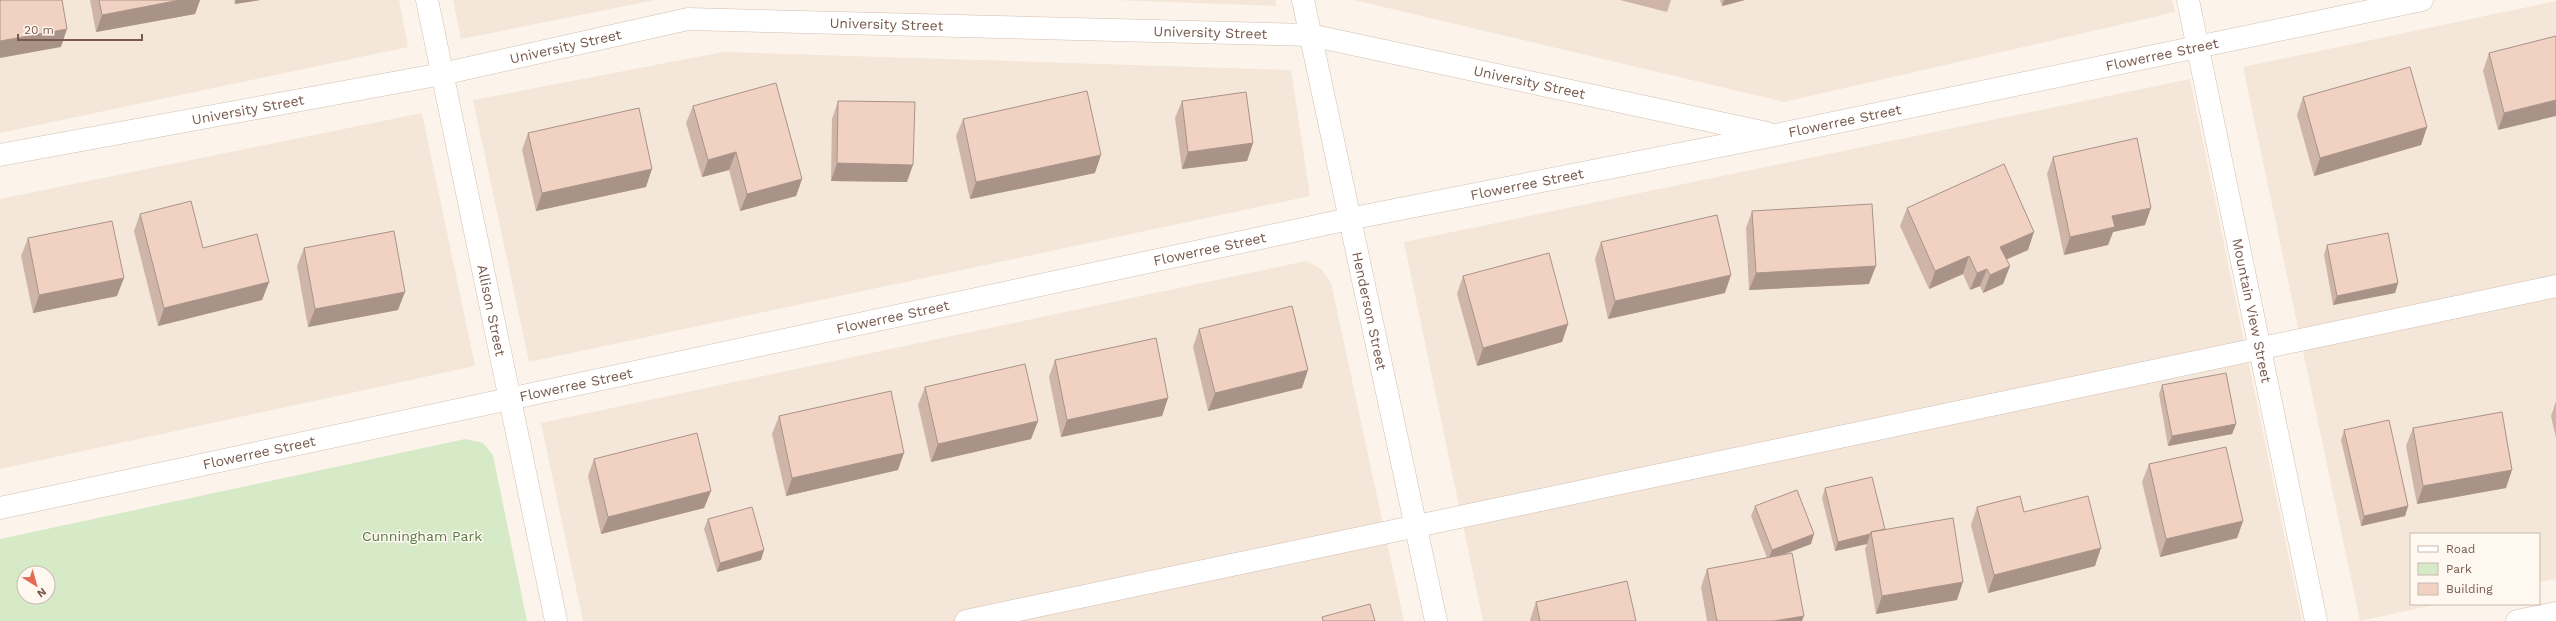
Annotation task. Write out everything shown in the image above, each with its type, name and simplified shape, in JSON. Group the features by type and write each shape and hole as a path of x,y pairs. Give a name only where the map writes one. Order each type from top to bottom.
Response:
{"street":[{"name":"Allison Street","path":"427,0 556,621"},
{"name":"Henderson Street","path":"1303,0 1436,621"},
{"name":"Mountain View Street","path":"2188,0 2316,621"},
{"name":"Flowerree Street","path":"0,508 510,400 1349,219 1776,135 2199,48 2422,0"},
{"name":"University Street","path":"0,155 442,74 688,19 1310,34 1776,135"},
{"path":"966,621 2260,347 2556,286"},
{"path":"2517,621 2556,613"}],"shaded area":[{"path":"0,0 399,0 408,47 0,133"},
{"path":"453,0 655,0 461,39"},
{"path":"1114,0 1275,0 1277,6"},
{"path":"1354,0 2172,0 2175,12 1784,102"},
{"path":"2556,1 2556,579 2540,582 2540,533 2410,533 2410,605 2433,605 2360,621 2243,67"},
{"path":"723,52 1291,70 1310,196 529,362 473,100"},
{"path":"2190,79 2302,621 1483,621 1404,242"},
{"path":"422,113 475,366 0,469 0,199"},
{"path":"1306,261 1321,269 1331,283 1404,621 583,621 541,423"}],"green space":[{"name":"Cunningham Park","path":"465,439 483,443 493,455 527,621 0,621 0,539"}],"building":[{"path":"0,0 62,0 67,29 0,41"},
{"path":"99,0 180,0 102,15"},
{"path":"2556,36 2556,100 2504,113 2489,53"},
{"path":"2410,67 2427,127 2320,158 2303,97"},
{"path":"776,83 802,179 747,194 736,152 708,160 693,106"},
{"path":"1087,91 1101,155 976,182 963,119"},
{"path":"1246,92 1253,143 1188,152 1182,101"},
{"path":"838,101 915,102 913,165 837,163"},
{"path":"639,108 652,169 542,193 528,133"},
{"path":"2137,138 2151,208 2112,216 2115,227 2070,237 2053,157"},
{"path":"2004,164 2034,232 2000,247 2010,266 1990,275 1987,269 1977,273 1969,256 1935,271 1907,208"},
{"path":"191,201 203,248 257,234 269,282 164,308 140,214"},
{"path":"1872,204 1876,266 1756,273 1752,211"},
{"path":"1717,215 1731,275 1615,301 1601,242"},
{"path":"112,221 124,278 39,295 28,238"},
{"path":"394,231 405,292 315,309 304,248"},
{"path":"2388,233 2398,283 2337,296 2327,245"},
{"path":"1549,253 1568,324 1483,348 1463,276"},
{"path":"1292,306 1308,370 1215,393 1199,329"},
{"path":"1156,338 1168,398 1067,420 1055,360"},
{"path":"1025,364 1038,421 938,444 925,387"},
{"path":"2226,373 2236,424 2172,436 2162,385"},
{"path":"891,391 904,453 792,478 779,416"},
{"path":"2502,412 2512,470 2423,486 2413,428"},
{"path":"2389,420 2408,506 2364,516 2344,430"},
{"path":"697,433 711,491 608,517 594,459"},
{"path":"2226,447 2243,521 2166,539 2149,464"},
{"path":"1872,477 1885,529 1838,542 1825,488"},
{"path":"1797,490 1814,534 1772,550 1755,506"},
{"path":"2020,496 2024,512 2088,496 2101,548 1994,575 1977,507"},
{"path":"752,507 764,550 720,563 708,519"},
{"path":"1953,518 1963,582 1882,596 1871,532"},
{"path":"1792,553 1804,616 1774,621 1717,621 1707,569"},
{"path":"1627,581 1636,621 1540,621 1536,602"},
{"path":"1370,604 1375,621 1323,621 1322,617"}]}
